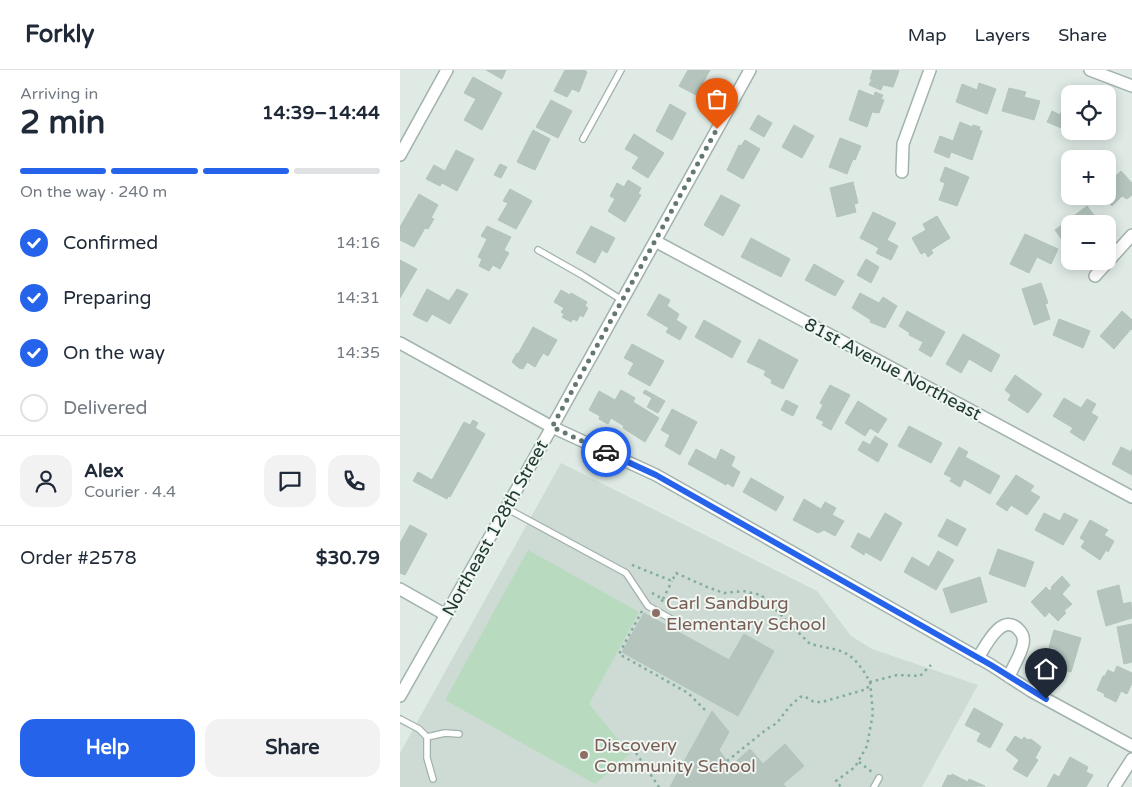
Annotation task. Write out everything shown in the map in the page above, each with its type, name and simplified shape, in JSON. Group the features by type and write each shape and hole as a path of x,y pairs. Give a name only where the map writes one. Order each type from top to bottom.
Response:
{"street":[{"path":"400,155 447,70"},
{"name":"Northeast 128th Street","path":"400,696 750,70"},
{"path":"902,172 903,144 930,70"},
{"path":"1090,70 1132,86"},
{"path":"1095,276 1132,236"},
{"name":"81st Avenue Northeast","path":"655,241 1132,497"},
{"path":"400,343 552,427 656,475 1132,746"},
{"path":"400,589 446,615"},
{"path":"978,658 997,629 1006,625 1016,627 1022,634 1023,642 1009,676"},
{"path":"1114,787 1132,759"}],"lane":[{"path":"582,139 622,70"},
{"path":"538,250 622,300"},
{"path":"506,508 626,573 645,603 656,611 680,624 708,626"},
{"path":"400,719 419,729 427,737 427,758 433,779"},
{"path":"427,737 459,734"},
{"path":"874,787 879,778"}],"path":[{"path":"632,568 631,564 672,581"},
{"path":"707,712 688,693 619,654 642,610 654,616 676,573 724,593 743,592 762,595 810,644 838,650 854,659 863,670 870,682 874,713 872,728 867,746 859,762 836,781 841,787"},
{"path":"647,591 663,599"},
{"path":"870,682 897,675 920,676 931,665"},
{"path":"727,761 777,723 789,707 800,697 804,696 814,702 822,702 867,689 870,682"},
{"path":"636,753 659,787"},
{"path":"859,762 879,778"}],"shaded area":[{"name":"Carl Sandburg Elementary School","path":"561,463 817,591 851,636 872,649 978,685 922,787 400,787 400,753"}],"green space":[{"path":"528,550 639,612 589,704 630,754 595,784 445,700"}],"building":[{"path":"486,70 506,70 502,79"},
{"path":"565,70 584,70 587,72 579,92 572,89 567,97 554,91"},
{"path":"688,70 710,70 696,95 679,86"},
{"path":"873,70 899,71 893,87 883,85 881,90 869,85"},
{"path":"473,77 502,93 482,130 464,120 476,99 464,93"},
{"path":"979,83 996,89 987,114 956,102 962,84 977,90"},
{"path":"1009,88 1026,92 1024,97 1040,101 1034,120 1002,111"},
{"path":"859,90 874,96 875,92 883,95 881,99 884,100 879,113 872,112 867,127 849,120"},
{"path":"551,100 572,111 558,138 536,127"},
{"path":"670,104 686,113 672,140 656,131"},
{"path":"1052,111 1060,115 1061,112 1061,128 1047,122"},
{"path":"758,115 772,123 764,137 750,129"},
{"path":"960,122 972,127 973,125 980,127 979,130 982,131 972,160 951,152 949,158 934,152 940,136 953,141"},
{"path":"794,125 814,136 802,158 782,147"},
{"path":"533,130 550,139 535,170 517,162"},
{"path":"634,134 664,153 648,178 632,168 639,157 625,149"},
{"path":"840,138 861,146 847,174 829,167"},
{"path":"745,140 760,149 743,179 727,170 739,145 741,146"},
{"path":"456,150 474,159 457,191 442,183 440,186 426,179 434,165 445,171"},
{"path":"500,164 507,167 501,178 494,175"},
{"path":"945,167 969,177 957,206 939,200 945,183 940,181"},
{"path":"1121,171 1132,183 1132,195 1127,199 1122,196 1116,202 1116,176"},
{"path":"628,180 641,188 638,194 641,195 625,222 608,211 615,199 610,196 617,183 624,187"},
{"path":"853,182 858,203 854,204 856,212 837,217 830,188"},
{"path":"510,189 532,201 516,229 498,220 508,203 503,201"},
{"path":"419,194 438,205 431,218 434,219 428,229 425,228 414,247 400,240 400,227"},
{"path":"721,195 740,205 723,236 704,225"},
{"path":"1087,206 1094,215 1075,215"},
{"path":"873,212 896,223 887,240 898,246 891,260 876,253 879,248 860,238"},
{"path":"937,216 950,238 931,250 933,253 928,257 925,252 921,254 912,238 926,230 923,224"},
{"path":"487,226 511,237 504,250 509,253 500,269 493,265 489,271 479,266 482,259 478,257 487,239 481,236"},
{"path":"591,226 615,238 607,253 602,250 595,263 576,253"},
{"path":"1061,226 1061,238 1055,230"},
{"path":"1025,234 1058,249 1051,264 1037,257 1029,273 1010,264"},
{"path":"751,238 790,259 781,277 741,257"},
{"path":"866,259 879,267 871,283 857,275"},
{"path":"400,260 417,269 400,298"},
{"path":"814,264 844,281 835,296 805,280"},
{"path":"1041,283 1048,303 1045,304 1050,319 1034,325 1022,289"},
{"path":"427,289 449,301 457,289 468,294 450,324 432,314 427,322 413,315"},
{"path":"561,290 587,302 585,306 588,308 583,317 580,315 577,321 573,319 571,322 562,317 564,314 561,312 564,308 554,302"},
{"path":"860,293 879,303 883,297 897,306 885,328 870,322 871,320 852,308"},
{"path":"659,294 670,300 667,306 679,314 676,320 687,327 680,340 666,332 669,328 647,315"},
{"path":"907,311 945,332 931,357 919,350 923,342 909,335 910,333 899,326"},
{"path":"1122,311 1132,320 1132,330 1114,349 1100,336"},
{"path":"1059,319 1090,331 1083,348 1053,335"},
{"path":"704,320 741,341 732,358 695,337"},
{"path":"533,327 557,340 548,356 543,353 535,367 527,362 523,369 519,368 512,362"},
{"path":"963,334 1000,355 991,372 969,359 961,373 946,364"},
{"path":"759,339 798,360 783,389 771,383 772,380 764,375 766,371 747,362"},
{"path":"632,344 664,361 650,386 628,374 634,363 624,358"},
{"path":"1015,375 1042,394 1028,413 1008,400 1011,395 1005,390"},
{"path":"830,385 850,395 831,430 822,425 824,422 816,418 823,405 820,403"},
{"path":"621,390 635,398 633,402 659,418 645,442 611,418 608,424 599,419 600,416 589,410 599,391 615,400"},
{"path":"645,390 665,401 658,413 647,407 652,398 643,393"},
{"path":"1064,398 1081,408 1087,399 1096,404 1091,413 1098,417 1084,441 1070,432 1073,428 1053,416"},
{"path":"786,400 798,406 793,416 781,410"},
{"path":"858,401 887,419 878,433 870,428 865,436 845,423"},
{"path":"672,409 697,422 680,455 665,446 670,435 661,430"},
{"path":"473,420 478,423 475,428 485,434 450,497 448,496 447,499 413,481 418,472 432,480 464,422 470,425"},
{"path":"909,426 942,443 931,463 898,446"},
{"path":"875,436 888,444 878,462 858,450 863,441 870,445"},
{"path":"959,447 968,452 965,457 1000,476 990,494 964,479 960,487 950,481 952,478 944,474"},
{"path":"1121,447 1131,452 1132,449 1132,475 1112,464"},
{"path":"696,449 716,460 721,449 735,457 731,466 740,472 733,487 688,464"},
{"path":"1016,475 1034,486 1030,491 1040,497 1027,515 1011,505 1007,511 996,504"},
{"path":"751,478 784,497 776,511 743,492"},
{"path":"804,499 821,509 825,502 836,508 832,515 844,521 835,536 824,530 818,533 793,520"},
{"path":"885,513 902,523 881,561 865,552 864,555 851,547 858,533 870,539"},
{"path":"1044,513 1060,521 1064,513 1078,520 1063,545 1035,530"},
{"path":"947,519 966,529 957,546 938,536"},
{"path":"1090,520 1108,530 1104,535 1114,541 1108,552 1106,550 1100,560 1081,547 1085,541 1080,538"},
{"path":"410,525 427,534 405,575 400,573 400,543"},
{"path":"998,549 1034,562 1025,587 989,574"},
{"path":"938,551 954,560 936,590 904,572 912,557 929,567"},
{"path":"1062,576 1070,585 1062,594 1072,604 1064,611 1066,613 1058,621 1049,612 1045,617 1031,602 1046,587 1050,591 1051,587"},
{"path":"980,577 987,602 951,613 943,589"},
{"path":"1119,585 1123,604 1131,602 1132,618 1106,626 1097,591"},
{"path":"644,613 729,660 744,634 774,651 738,716 622,652"},
{"path":"1132,624 1132,662 1124,664 1117,627"},
{"path":"1054,630 1081,638 1071,672 1058,669 1059,665 1051,663 1055,648 1049,647"},
{"path":"1117,666 1132,673 1132,683 1127,694 1121,691 1116,702 1097,690 1108,670 1114,673"},
{"path":"974,708 1003,724 990,748 977,741 981,733 965,725"},
{"path":"712,711 729,732 719,750 731,766 750,749 763,764 785,744 804,766 783,784 786,787 670,787"},
{"path":"1015,736 1022,740 1024,737 1028,740 1031,739 1041,747 1035,758 1038,760 1027,777 1013,769 1019,760 1006,750"},
{"path":"1070,757 1088,767 1086,772 1093,775 1086,787 1047,787 1054,774 1059,777"},
{"path":"952,774 968,782 969,779 985,786 942,787 948,775 951,776"}],"way so far":[{"path":"606,452 552,427 717,129"}],"place":[{"name":"Carl Sandburg Elementary School","path":"656,613"},
{"name":"Discovery Community School","path":"584,755"}],"route":[{"path":"606,452 656,475 991,665 1046,699"}]}
